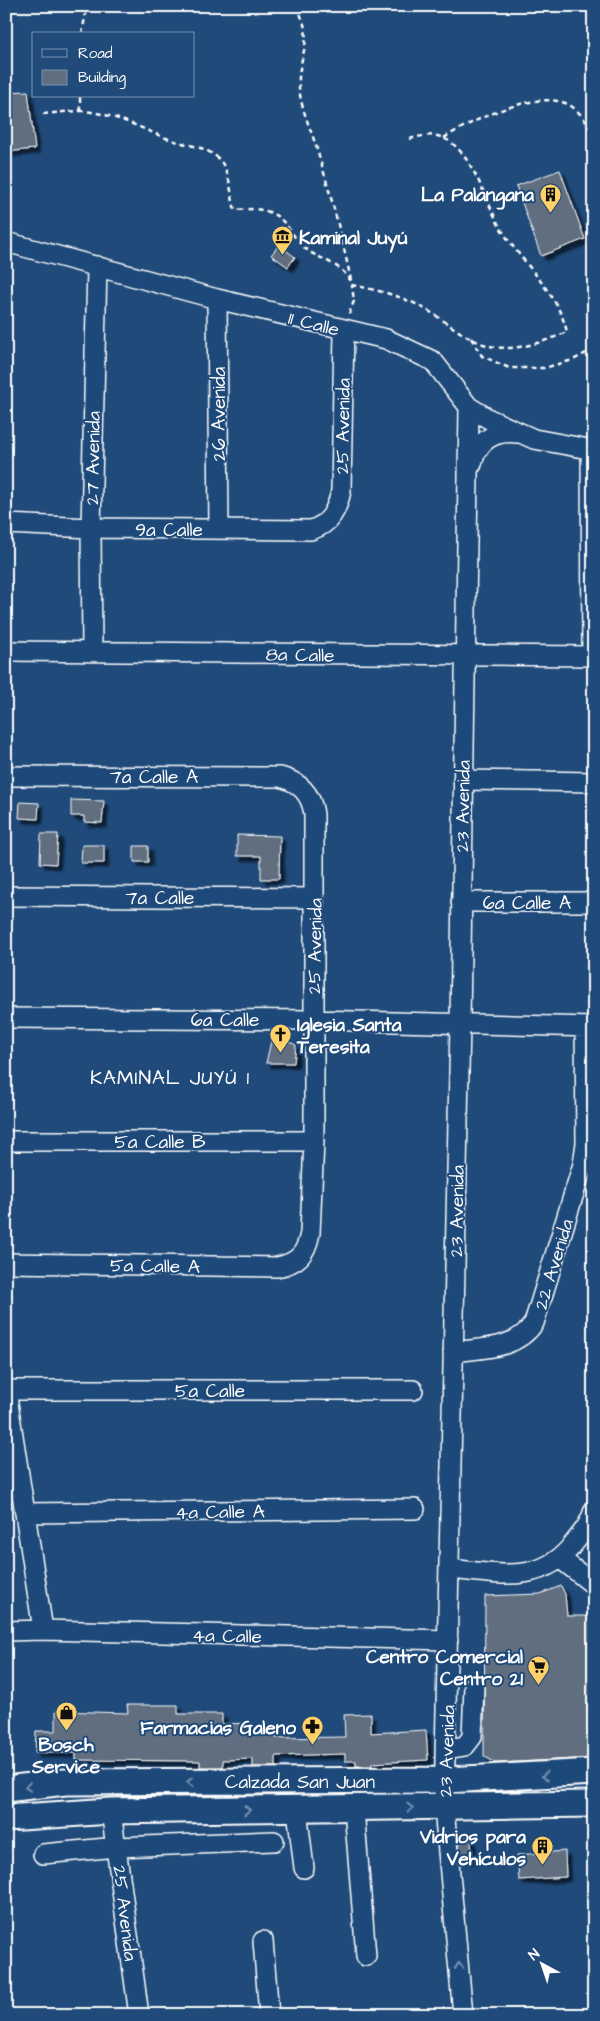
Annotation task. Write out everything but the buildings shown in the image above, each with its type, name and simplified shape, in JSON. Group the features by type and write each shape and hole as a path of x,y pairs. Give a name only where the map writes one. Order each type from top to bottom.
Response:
{"main road":[{"name":"Calzada San Juan","path":"6,1789 65,1782 446,1780 594,1772"},
{"name":"Calzada San Juan","path":"6,1818 111,1811 444,1808 594,1804"}],"street":[{"name":"11 Calle","path":"6,242 217,299 386,339 433,361 469,407 517,433 534,439 593,450"},
{"name":"27 Avenida","path":"92,651 91,528 97,266"},
{"name":"26 Avenida","path":"217,299 218,529"},
{"name":"25 Avenida","path":"329,520 338,507 341,491 344,330"},
{"name":"23 Avenida","path":"463,2015 444,1808 447,1748 460,1023 469,407"},
{"path":"468,475 474,455 483,442 499,433 517,433"},
{"path":"593,450 593,656"},
{"name":"9a Calle","path":"6,524 91,528 311,530 322,526 329,520"},
{"name":"8a Calle","path":"6,651 593,656"},
{"name":"7a Calle A","path":"6,776 271,776 288,779 300,786"},
{"path":"463,780 594,782"},
{"name":"25 Avenida","path":"300,786 310,799 314,814 314,1141 310,1233 307,1246 301,1258"},
{"name":"7a Calle","path":"6,896 314,898"},
{"name":"6a Calle A","path":"461,902 594,902"},
{"name":"6a Calle","path":"6,1018 313,1020 589,1027"},
{"name":"22 Avenida","path":"453,1352 511,1343 522,1336 534,1323 583,1164 586,1143 589,1027"},
{"name":"5a Calle B","path":"6,1141 314,1141"},
{"name":"5a Calle A","path":"6,1263 277,1267 290,1265 301,1258"},
{"path":"6,1390 44,1630"},
{"name":"5a Calle","path":"6,1390 413,1390"},
{"name":"4a Calle A","path":"25,1513 415,1509"},
{"path":"449,1569 513,1575 540,1570 561,1559 589,1524 594,1510"},
{"path":"561,1559 594,1585"},
{"name":"4a Calle","path":"6,1631 44,1630 448,1640"},
{"path":"447,1748 465,1746 472,1737 474,1686"},
{"path":"354,1809 366,1956"},
{"path":"297,1810 304,1868"},
{"name":"25 Avenida","path":"111,1811 139,2015"},
{"path":"42,1854 117,1848 274,1841"},
{"path":"263,1941 269,2015"}],"path":[{"path":"82,32 87,6"},
{"path":"296,6 304,26 307,41 305,56 299,69 299,88 304,112 329,189 352,285 354,301 344,330"},
{"path":"80,98 80,111"},
{"path":"444,138 490,115 526,103 553,100 575,108 594,135"},
{"path":"43,114 80,111 108,116 147,129 166,138 205,150 218,158 226,168 235,210 251,209 269,212 285,221 299,242 307,250 338,267 348,276 352,285"},
{"path":"352,285 402,298 424,308 470,337 495,347 523,346 566,332 563,314 534,271 500,227 464,156 444,138 425,135 410,139"},
{"path":"470,337 482,356 509,368 544,368 573,360 594,349"}],"place":[{"name":"La Palangana","path":"550,213"},
{"name":"Kaminal Juyú","path":"283,256"},
{"name":"Iglesia Santa Teresita","path":"281,1054"},
{"name":"Centro Comercial Centro 21","path":"539,1686"},
{"name":"Bosch Service","path":"66,1732"},
{"name":"Farmacias Galeno","path":"312,1746"},
{"name":"Vidrios para Vehículos","path":"542,1866"}],"district":[{"name":"KAMINAL JUYÚ 1","path":"170,1077"}]}
